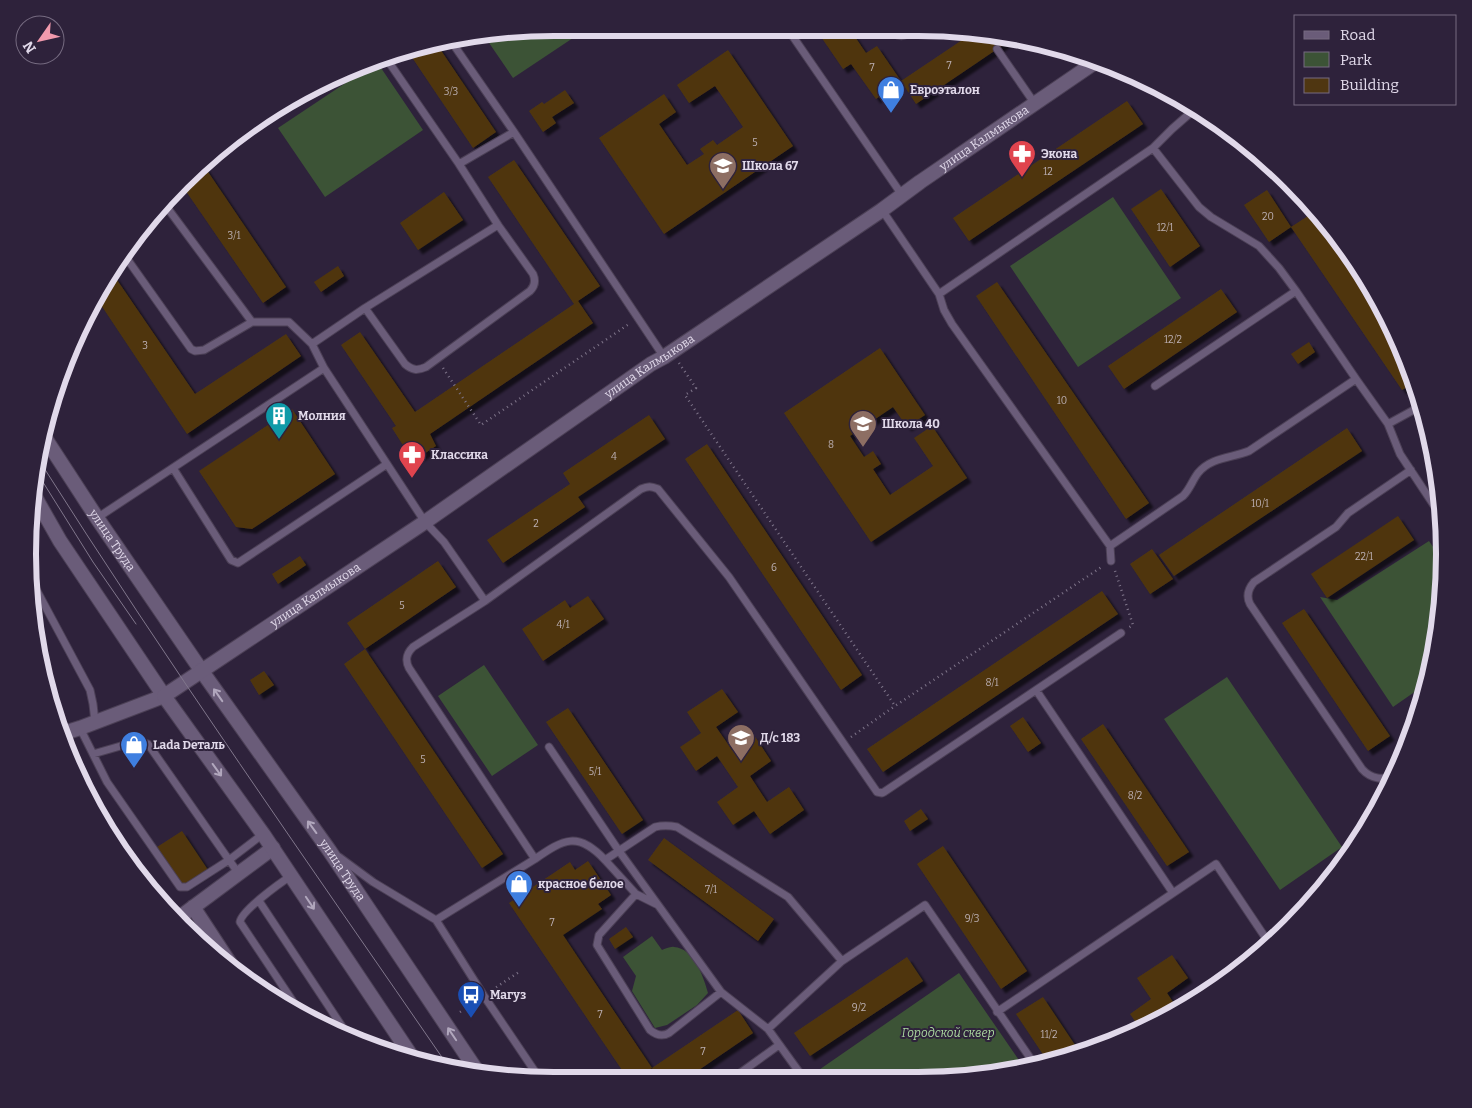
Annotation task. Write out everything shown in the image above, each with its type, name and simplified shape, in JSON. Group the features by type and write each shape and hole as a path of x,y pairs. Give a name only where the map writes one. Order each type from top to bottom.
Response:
{"main road":[{"name":"улица Калмыкова","path":"200,670 425,522 643,370 882,210 1090,66"},
{"name":"улица Труда","path":"48,443 96,518 200,670 329,850 473,1065"},
{"path":"39,504 60,541 164,696 273,848 408,1050"},
{"path":"68,732 164,696 200,670"},
{"path":"183,915 273,848"},
{"path":"193,907 221,950"}],"lane":[{"path":"793,36 902,195"},
{"path":"454,46 638,318 668,354"},
{"path":"997,49 1035,104"},
{"path":"365,308 409,368 420,370 533,287 535,278 390,63"},
{"path":"939,294 1154,148 1189,114"},
{"path":"459,164 514,132"},
{"path":"1154,148 1200,207 1211,217 1259,246 1279,268 1388,424 1400,454 1433,504"},
{"path":"169,209 252,322"},
{"path":"882,210 939,294 944,310 952,324 1110,546 1111,561"},
{"path":"312,344 365,308 498,225"},
{"path":"128,260 191,350 204,350 252,322 287,322 312,344 324,368 425,522 444,542 485,601"},
{"path":"1155,386 1296,291"},
{"path":"96,518 324,368"},
{"path":"1110,546 1183,496 1190,490 1198,473 1207,465 1225,457 1236,456 1249,451 1356,379"},
{"path":"1388,424 1415,409"},
{"path":"173,468 231,560 238,563 387,464"},
{"path":"1384,778 1366,774 1362,769 1250,604 1248,592 1254,582 1336,527 1348,513 1411,470"},
{"path":"535,859 409,668 406,663 406,657 408,651 413,647 485,601 646,486 658,488 729,577 875,790 882,793 1121,633"},
{"path":"37,592 90,690 94,704 95,722"},
{"path":"1036,690 1173,894"},
{"path":"80,728 106,782 180,887 187,887 229,860 263,834"},
{"path":"93,754 138,741 148,744 239,874"},
{"path":"549,747 619,851 721,992 768,1030 799,1072"},
{"path":"605,860 654,827 662,825 677,827 788,897 842,961"},
{"path":"436,920 556,845 566,841 577,841 595,849 636,894 658,906"},
{"path":"329,850 373,882 436,920 535,1071"},
{"path":"997,1012 1216,864 1265,937"},
{"path":"291,876 268,892 242,915 240,922 292,1000"},
{"path":"636,894 599,935 598,945 650,1030 659,1035 669,1033 721,992"},
{"path":"259,901 341,1025"},
{"path":"768,1030 842,961 925,905 1031,1059"},
{"path":"742,1072 779,1045"}],"path":[{"path":"437,359 481,425 638,318"},
{"path":"668,354 696,388 685,395 895,706"},
{"path":"843,742 1111,561 1133,625 1121,633"}],"green space":[{"path":"576,36 513,78 488,41 520,37"},
{"path":"380,67 423,130 325,197 278,128 356,76"},
{"path":"1113,197 1181,298 1078,367 1010,266"},
{"path":"1429,541 1436,551 1435,588 1431,622 1418,688 1393,707 1320,597 1337,600"},
{"path":"484,665 538,745 492,776 438,696"},
{"path":"1227,677 1342,847 1280,890 1164,719"},
{"path":"652,936 662,950 673,947 687,952 697,965 708,993 697,1005 667,1025 655,1028 632,991 636,976 623,957"},
{"name":"Городской сквер","path":"959,973 1020,1062 952,1071 816,1072"}],"building":[{"path":"820,36 854,36 866,53 877,46 901,81 876,99 851,64 843,69"},
{"path":"964,38 1005,44 916,104 901,81"},
{"path":"440,49 496,132 473,148 411,57"},
{"path":"728,50 793,146 664,234 599,138 664,94 676,112 659,124 687,165 704,154 700,149 713,140 717,145 743,127 715,86 689,103 677,85"},
{"path":"565,90 574,103 552,117 556,123 543,132 529,111 542,102 544,104"},
{"path":"1127,101 1143,124 969,241 953,218"},
{"path":"514,160 600,286 578,301 593,323 430,434 436,446 413,461 392,428 396,426 341,345 360,332 415,412 574,304 488,177"},
{"path":"207,170 286,287 263,303 186,191"},
{"path":"1161,189 1200,246 1170,267 1131,209"},
{"path":"1267,190 1291,227 1269,242 1244,205"},
{"path":"444,192 463,220 418,250 400,223"},
{"path":"1309,215 1329,239 1366,295 1382,325 1408,387 1402,390 1291,227"},
{"path":"338,266 344,276 321,292 314,282"},
{"path":"116,279 195,394 286,334 301,356 187,434 101,305"},
{"path":"997,282 1149,503 1126,519 976,296"},
{"path":"1221,289 1237,312 1124,389 1108,366"},
{"path":"1309,342 1315,352 1298,364 1291,354"},
{"path":"880,348 925,415 907,427 893,407 850,436 864,457 873,451 881,464 873,469 890,495 933,466 914,438 932,426 967,478 871,542 784,413"},
{"name":"Молния","path":"292,409 335,474 252,529 236,527 199,471"},
{"path":"649,415 665,439 578,497 585,507 503,563 487,540 570,484 563,473"},
{"path":"1347,428 1362,451 1174,576 1159,555"},
{"path":"707,444 862,675 841,690 685,459"},
{"path":"1398,516 1414,540 1327,598 1311,574"},
{"path":"1152,549 1173,579 1150,594 1130,564"},
{"path":"300,556 306,565 278,584 272,574"},
{"path":"438,561 456,587 365,649 347,623"},
{"path":"1102,591 1118,614 883,772 867,749"},
{"path":"588,596 604,619 543,661 522,629 565,600 570,608"},
{"path":"1304,609 1390,736 1368,751 1282,623"},
{"path":"365,649 503,854 482,868 344,664"},
{"path":"264,671 274,685 259,695 250,680"},
{"path":"722,689 738,712 716,727 732,750 754,735 771,761 750,776 767,802 789,787 804,810 770,834 754,811 733,825 717,802 738,787 717,756 696,771 680,747 701,733 687,712"},
{"path":"568,708 643,820 622,834 546,722"},
{"path":"1023,717 1041,743 1028,752 1010,726"},
{"path":"1103,724 1189,852 1167,866 1081,739"},
{"path":"921,809 928,819 910,831 904,821"},
{"path":"182,831 208,870 183,886 157,847"},
{"path":"664,838 774,919 758,941 648,860"},
{"path":"943,846 1027,971 1001,989 917,864"},
{"path":"588,861 611,895 598,904 602,909 563,935 652,1068 646,1072 623,1072 509,903 570,862 575,870"},
{"path":"626,927 633,937 615,949 609,939"},
{"path":"1172,955 1188,978 1167,993 1174,1004 1136,1023 1130,1014 1151,999 1137,978"},
{"path":"907,957 923,981 810,1056 794,1033"},
{"path":"1043,997 1076,1046 1044,1056 1016,1014"},
{"path":"738,1010 753,1033 696,1072 654,1072 652,1068"}],"tram line":[{"path":"44,467 188,687 444,1060"},
{"path":"42,480 93,562 136,624"}],"place":[{"name":"Евроэталон","path":"891,114"},
{"name":"Экона","path":"1022,178"},
{"name":"Школа 67","path":"723,190"},
{"name":"Молния","path":"279,440"},
{"name":"Школа 40","path":"863,448"},
{"name":"Классика","path":"412,479"},
{"name":"Д/с 183","path":"741,762"},
{"name":"Lada Dеталь","path":"134,769"},
{"name":"красное белое","path":"519,908"},
{"name":"Магуз","path":"471,1019"}]}
